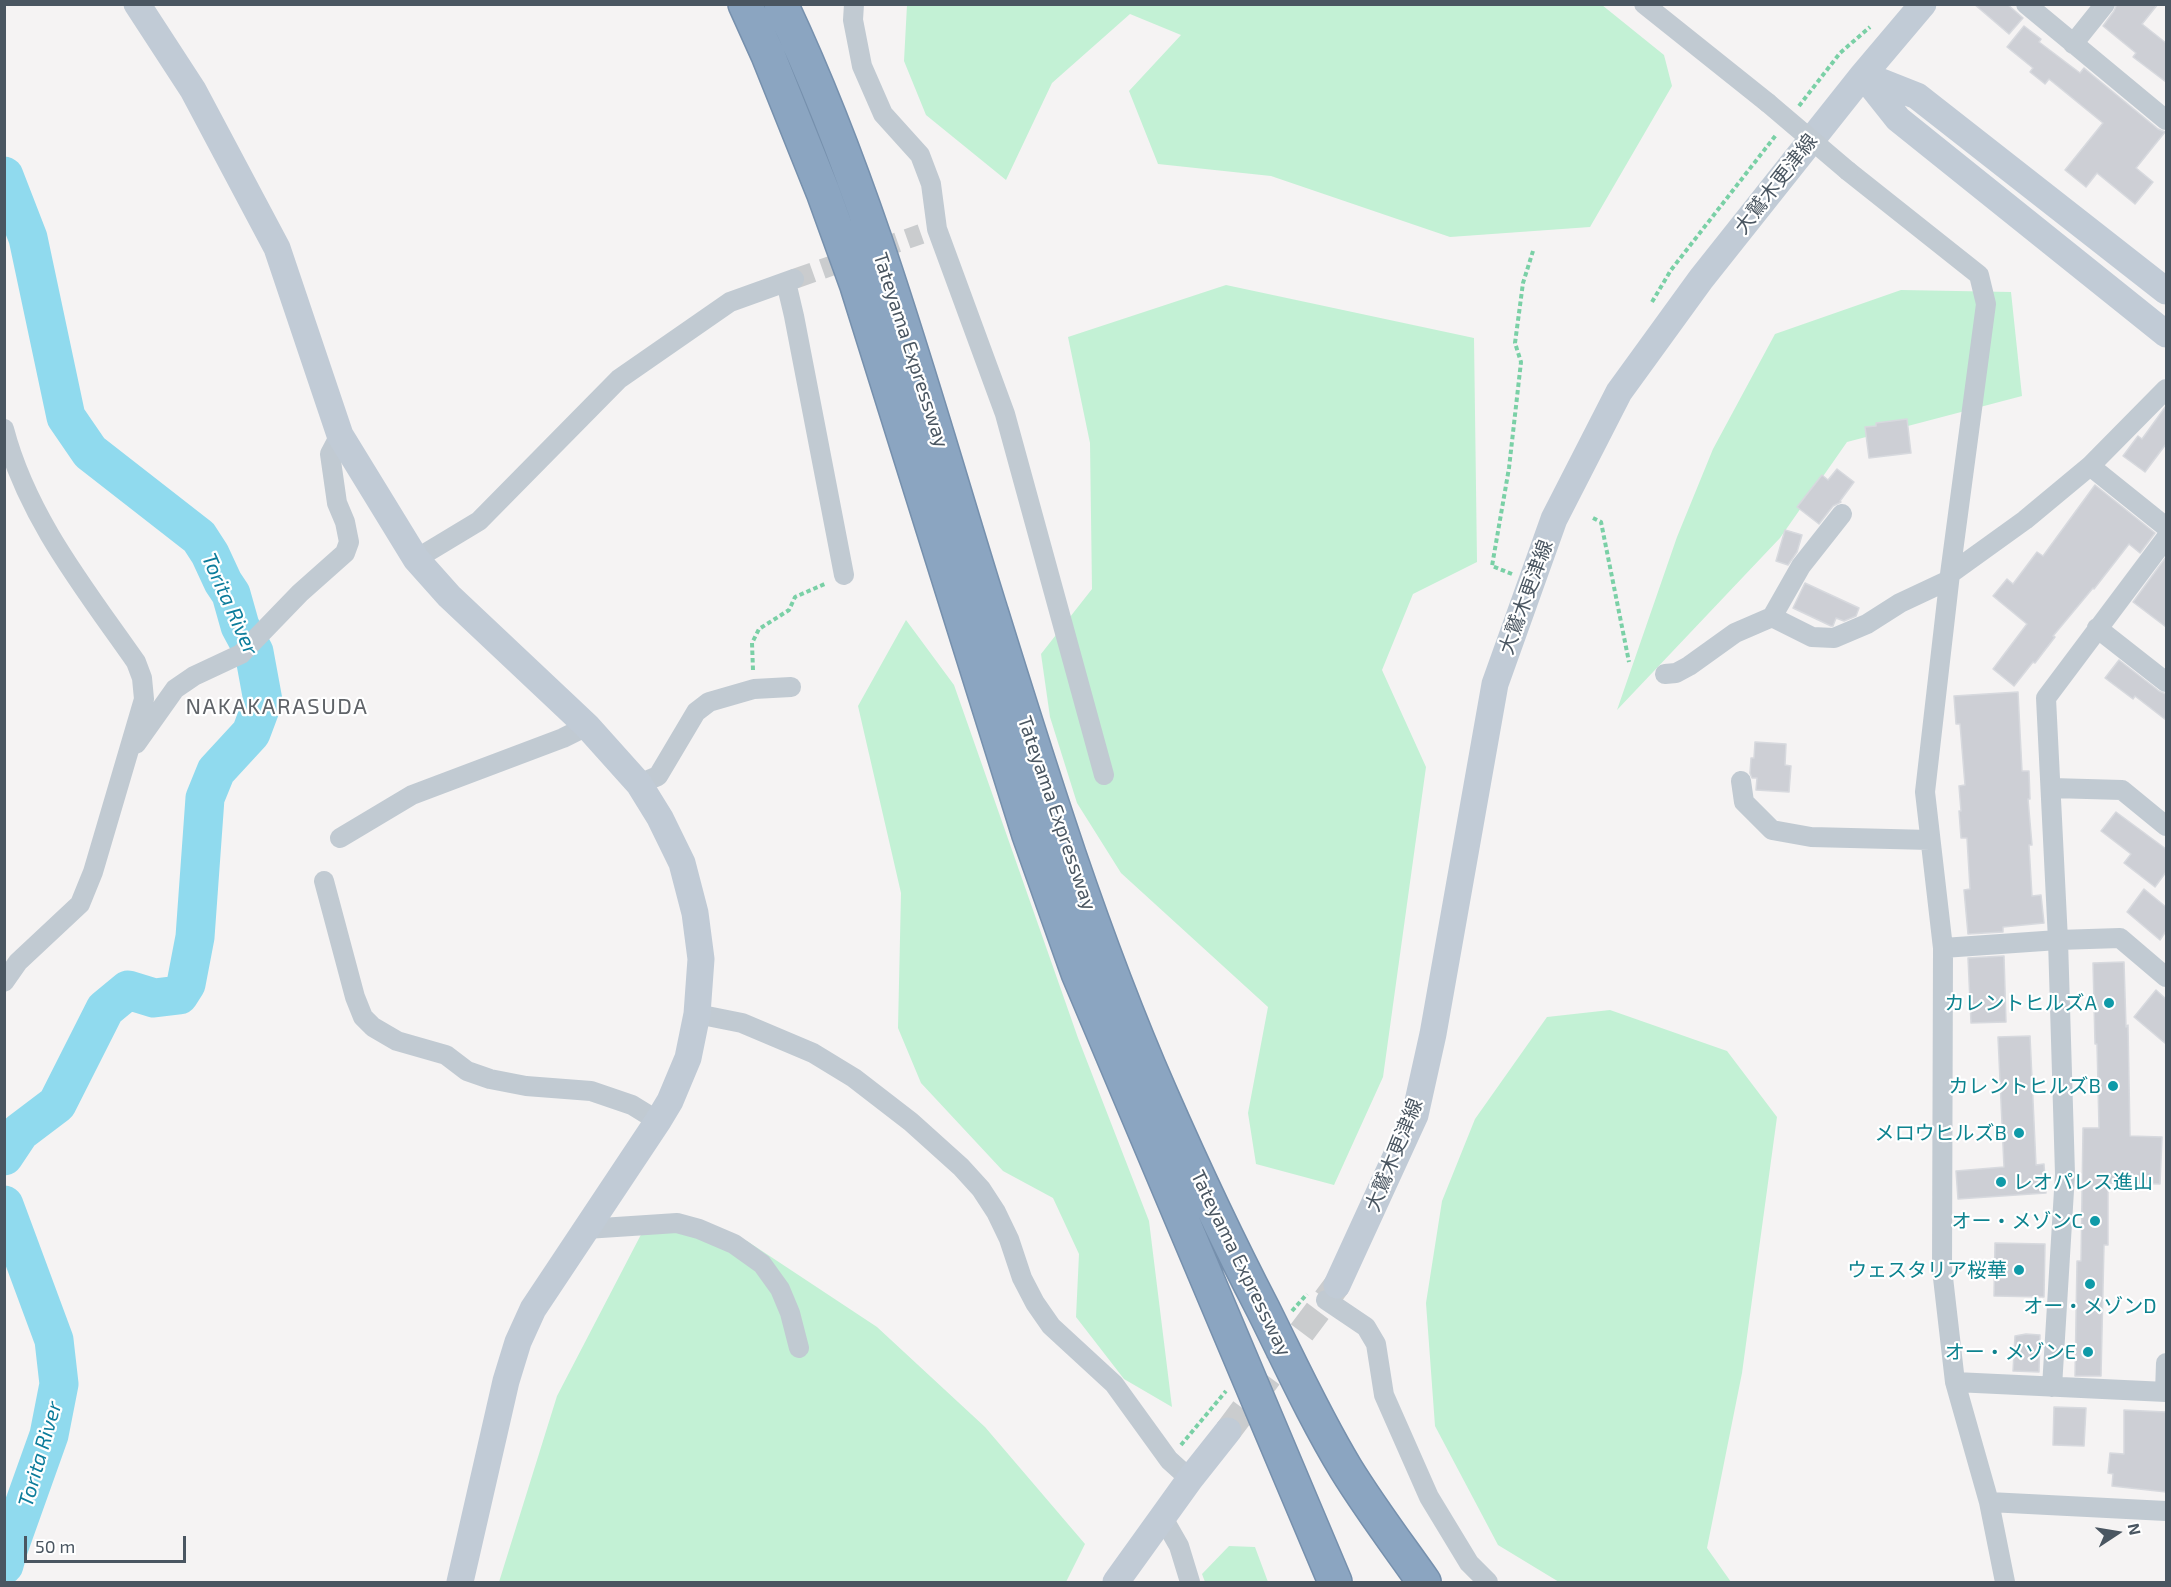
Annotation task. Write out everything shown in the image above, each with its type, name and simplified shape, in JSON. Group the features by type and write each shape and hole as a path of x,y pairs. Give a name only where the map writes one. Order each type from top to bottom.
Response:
{"highway":[{"name":"Tateyama Expressway","path":"745,4 781,86 857,286 1029,834 1078,973 1335,1582"},
{"name":"Tateyama Expressway","path":"781,4 799,42 855,182 888,276 1059,824 1107,958 1158,1088 1215,1215 1319,1422 1347,1471 1424,1582"}],"street":[{"path":"137,4 193,90 276,248 340,435 416,559 449,596 587,726 639,784 660,818 682,863 695,913 701,959 697,1014 688,1058 670,1101 533,1309 518,1342 503,1392 460,1582"},
{"path":"854,4 854,20 862,66 883,114 920,154 931,184 929,232 1005,414 1104,775"},
{"path":"1644,4 1979,275 1986,304 1949,577 1925,792 1943,948 1942,1269 1955,1382 1989,1502 2005,1582"},
{"name":"大鷲木更津線","path":"1332,1293 1415,1115 1433,1034 1495,684 1554,519 1619,392 1701,279 1863,75 1923,4"},
{"path":"2026,4 2166,120"},
{"path":"2073,44 2105,4"},
{"path":"1863,75 1917,96 2166,291"},
{"path":"1863,75 1898,119 2166,334"},
{"path":"416,559 479,521 619,379 730,302 790,280 844,575"},
{"path":"1772,617 1812,637 1834,638 1867,624 1900,603 1949,577 2025,520 2090,466 2166,389"},
{"path":"4,429 30,501 65,559 136,662 144,699 93,873 80,904 18,962 4,982"},
{"path":"125,758 175,689 194,676 241,654 300,593 345,553 349,542 345,522 337,503 330,454 340,435"},
{"path":"2090,466 2166,527"},
{"path":"1665,674 1676,673 1735,633 1772,617 1801,566 1842,514"},
{"path":"2052,1387 2065,1174 2058,939 2046,698 2166,538"},
{"path":"2097,628 2166,682"},
{"path":"639,784 658,776 696,712 708,702 754,689 791,687"},
{"path":"340,838 412,795 563,738 587,726"},
{"path":"1741,782 1744,802 1772,830 1811,837 1930,840"},
{"path":"2052,789 2122,790 2166,826"},
{"path":"324,881 355,997 363,1017 373,1027 397,1041 446,1055 467,1071 490,1079 526,1086 591,1091 632,1105 658,1121"},
{"path":"1943,948 2058,939 2120,938 2166,977"},
{"path":"697,1014 742,1023 813,1053 854,1078 911,1122 961,1167 981,1189 996,1212 1009,1239 1022,1278 1035,1303 1051,1326 1114,1384 1169,1460 1190,1479"},
{"path":"586,1229 677,1222 734,1244 762,1264 780,1289 790,1313 799,1348"},
{"path":"1332,1293 1366,1327 1376,1344 1384,1395 1429,1497 1469,1563 1488,1582"},
{"path":"1955,1382 2166,1392 2166,1363"},
{"path":"1116,1582 1190,1479 1228,1431"},
{"path":"1989,1502 2166,1511"},
{"path":"1162,1518 1179,1546 1190,1582"}],"path":[{"path":"1531,584 1492,566 1509,468 1521,362 1515,343 1523,283 1533,251"},
{"path":"1593,518 1601,522 1629,662"},
{"path":"754,689 752,643 759,629 789,610 795,597 844,575"}],"green space":[{"path":"907,5 1602,5 1664,55 1672,86 1590,227 1450,237 1271,176 1158,164 1129,91 1181,35 1130,14 1052,83 1006,180 926,115 904,61"},
{"path":"1226,285 1474,338 1477,562 1413,594 1382,670 1426,767 1383,1077 1334,1185 1256,1164 1248,1113 1268,1007 1121,873 1077,803 1050,717 1041,654 1092,589 1090,443 1068,337"},
{"path":"1901,290 2011,292 2022,396 1847,442 1780,538 1617,710 1677,537 1713,449 1775,334"},
{"path":"906,620 954,685 1078,1038 1149,1221 1172,1407 1124,1379 1076,1317 1079,1254 1053,1198 1003,1171 921,1083 898,1028 901,893 858,706"},
{"path":"1610,1010 1727,1051 1777,1117 1742,1373 1707,1548 1731,1582 1559,1582 1498,1545 1435,1426 1426,1303 1442,1201 1475,1119 1547,1017"},
{"path":"647,1223 747,1241 877,1327 985,1427 1085,1544 1066,1582 499,1582 557,1396"},
{"path":"1229,1546 1255,1547 1268,1582 1205,1582 1202,1574"}],"building":[{"path":"1974,4 2007,4 2023,18 2009,34"},
{"path":"2117,4 2158,4 2142,24 2166,43 2166,82 2133,57 2136,53 2103,26"},
{"path":"2024,26 2041,39 2039,42 2080,73 2084,68 2158,129 2165,132 2136,168 2153,182 2135,204 2097,173 2086,187 2065,170 2103,123 2049,79 2045,84 2030,72 2033,68 2007,47"},
{"path":"2166,406 2166,444 2145,472 2123,456 2138,436 2142,439"},
{"path":"1907,419 1911,453 1869,458 1865,427 1876,426 1876,423"},
{"path":"1837,469 1854,482 1841,502 1833,506 1819,524 1797,507 1822,475 1828,480"},
{"path":"2095,485 2155,533 2140,553 2129,544 2053,636 2055,637 2035,663 2033,662 2014,686 1993,669 2027,624 1993,596 2007,579 2013,584 2037,552 2043,556"},
{"path":"1785,530 1802,535 1797,552 1788,565 1776,561"},
{"path":"2166,557 2166,627 2133,602"},
{"path":"1805,583 1859,608 1856,616 1844,621 1836,618 1831,626 1793,608"},
{"path":"2119,660 2166,694 2166,720 2135,696 2133,699 2105,678"},
{"path":"2018,692 2022,771 2029,771 2032,896 2041,895 2044,923 2003,927 2003,932 1968,934 1964,890 1970,889 1967,838 1961,838 1959,811 1961,811 1959,786 1965,785 1960,724 1956,724 1954,696"},
{"path":"1755,742 1786,744 1785,765 1791,766 1789,792 1756,790 1757,778 1752,778 1750,773"},
{"path":"2116,812 2166,849 2166,872 2155,887 2124,863 2131,854 2101,831"},
{"path":"2144,889 2166,907 2166,931 2160,940 2127,912"},
{"path":"2004,956 2006,1022 1971,1023 1968,958"},
{"path":"2124,962 2126,1027 2128,1025 2130,1136 2162,1137 2160,1184 2108,1183 2108,1245 2104,1245 2101,1376 2075,1376 2077,1261 2081,1261 2083,1128 2099,1128 2093,963"},
{"path":"2156,990 2166,999 2166,1044 2134,1017"},
{"path":"2030,1036 2036,1165 2044,1164 2046,1193 1958,1199 1956,1171 2004,1167 1998,1037"},
{"name":"ウェスタリア桜華","path":"1995,1243 2045,1244 2044,1297 1994,1296"},
{"path":"2040,1335 2039,1372 2013,1371 2015,1336"},
{"path":"2054,1407 2086,1408 2084,1446 2053,1445"},
{"path":"2124,1410 2166,1412 2166,1492 2112,1486 2113,1474 2108,1473 2110,1453 2124,1454"}],"waterway":[{"name":"Torita River","path":"4,176 28,238 66,417 90,452 199,537 231,594 240,626 254,652 263,701 251,733 216,771 205,798 195,937 186,984 179,995 154,998 128,990 105,1009 57,1104 20,1132 4,1156"},
{"name":"Torita River","path":"4,1205 54,1340 59,1384 49,1435 4,1565"}],"tunnel":[{"path":"794,279 921,234"},
{"path":"1228,1431 1337,1285"}],"place":[{"name":"カレントヒルズA","path":"2109,1003"},
{"name":"カレントヒルズB","path":"2113,1086"},
{"name":"メロウヒルズB","path":"2019,1133"},
{"name":"レオパレス進山","path":"2001,1182"},
{"name":"オー・メゾンC","path":"2095,1221"},
{"name":"ウェスタリア桜華","path":"2019,1270"},
{"name":"オー・メゾンD","path":"2090,1284"},
{"name":"オー・メゾンE","path":"2088,1352"}],"district":[{"name":"NAKAKARASUDA","path":"277,707"}]}
